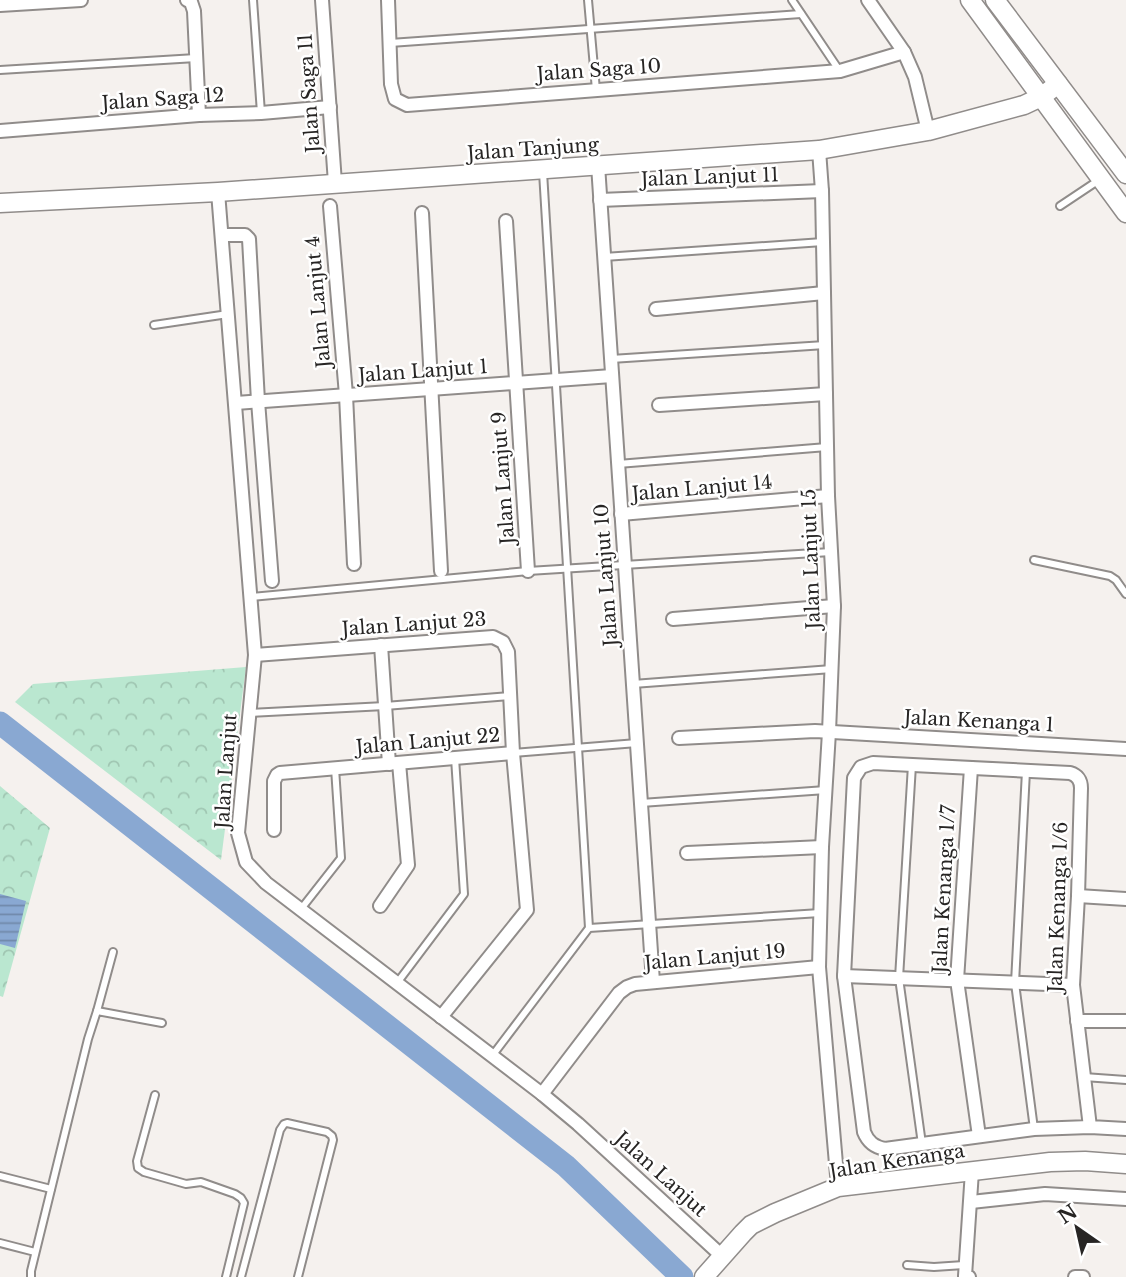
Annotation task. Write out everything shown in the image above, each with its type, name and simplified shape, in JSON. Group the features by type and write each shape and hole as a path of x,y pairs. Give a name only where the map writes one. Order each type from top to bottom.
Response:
{"street":[{"path":"0,5 81,0"},
{"path":"187,0 191,2 194,11 200,115"},
{"name":"Jalan Saga 11","path":"322,0 335,183"},
{"name":"Jalan Saga 10","path":"388,0 391,84 395,99 407,105 840,71 904,52"},
{"path":"868,0 904,52 915,77 928,131"},
{"path":"970,0 1126,213"},
{"path":"995,0 1126,174"},
{"name":"Jalan Tanjung","path":"0,204 218,192 819,149 928,131 1024,105 1041,97 1058,84"},
{"name":"Jalan Saga 12","path":"0,131 330,107"},
{"name":"Jalan Lanjut 15","path":"819,149 828,496 834,606 819,967 838,1187"},
{"name":"Jalan Lanjut 10","path":"598,165 653,982"},
{"name":"Jalan Lanjut 11","path":"600,200 822,191"},
{"name":"Jalan Lanjut","path":"218,192 255,655 238,833 246,862 266,883 542,1094 722,1256"},
{"name":"Jalan Lanjut 4","path":"330,206 346,395 354,564"},
{"path":"422,213 441,571"},
{"name":"Jalan Lanjut 9","path":"506,221 528,571"},
{"path":"222,235 245,235 248,239 272,581"},
{"path":"656,309 824,293"},
{"name":"Jalan Lanjut 1","path":"236,403 612,376"},
{"path":"659,405 826,394"},
{"name":"Jalan Lanjut 14","path":"621,514 828,496"},
{"path":"673,619 834,606"},
{"name":"Jalan Lanjut 23","path":"255,655 493,637 503,642 508,652 513,753 527,910 441,1017"},
{"path":"380,906 408,866 385,706 381,645"},
{"name":"Jalan Kenanga 1","path":"679,738 815,731 1126,749"},
{"name":"Jalan Lanjut 22","path":"274,830 274,781 277,775 283,772 513,753"},
{"path":"1026,771 869,763 858,770 854,778 844,976 866,1137 874,1146 885,1149 1034,1129 1126,1129"},
{"name":"Jalan Kenanga 1/7","path":"971,768 957,980 979,1136"},
{"name":"Jalan Kenanga 1/6","path":"1026,771 1073,774 1080,781 1073,985 1090,1128"},
{"path":"687,853 822,847"},
{"path":"1078,896 1126,899"},
{"name":"Jalan Lanjut 19","path":"542,1094 626,986 819,967"},
{"path":"844,976 1073,985"},
{"path":"1077,1021 1126,1020"},
{"name":"Jalan Kenanga","path":"706,1275 743,1233 761,1220 838,1187 1065,1161 1126,1164"},
{"path":"966,1274 972,1171"},
{"path":"971,1202 1045,1194 1126,1199"},
{"path":"1075,1277 1083,1277"}],"lane":[{"path":"253,0 261,113"},
{"path":"588,0 596,90"},
{"path":"792,0 840,71"},
{"path":"390,43 801,14"},
{"path":"0,70 196,58"},
{"path":"492,1056 589,928 543,169"},
{"path":"1060,206 1101,179"},
{"path":"604,257 823,242"},
{"path":"153,325 228,314"},
{"path":"611,359 825,345"},
{"path":"618,464 827,447"},
{"path":"251,597 528,571 831,552"},
{"path":"1034,560 1110,576 1126,594"},
{"path":"633,684 832,669"},
{"path":"249,713 510,696"},
{"name":"Jalan Lanjut 22","path":"513,753 637,743"},
{"path":"397,983 464,894 455,758"},
{"path":"912,765 899,978 922,1144"},
{"path":"301,909 341,858 335,768"},
{"path":"1026,771 1015,983 1034,1129"},
{"path":"641,803 827,790"},
{"path":"589,928 820,913"},
{"path":"24,1277 31,1274 88,1039 113,951"},
{"path":"97,1011 162,1023"},
{"path":"1084,1077 1126,1080"},
{"path":"155,1095 138,1168 186,1184 201,1182 235,1194 244,1203 226,1277"},
{"path":"241,1277 280,1130 284,1124 291,1123 327,1132 333,1140 298,1277"},
{"path":"0,1176 51,1189"},
{"path":"0,1243 35,1252"},
{"path":"907,1265 966,1274"},
{"path":"934,1267 935,1277"}],"green space":[{"path":"246,667 221,860 15,702 33,684"},
{"path":"0,786 50,828 3,997 0,996"}],"water":[{"path":"0,894 26,901 15,948 0,944"}],"waterway":[{"path":"0,723 566,1166 682,1277"}]}
